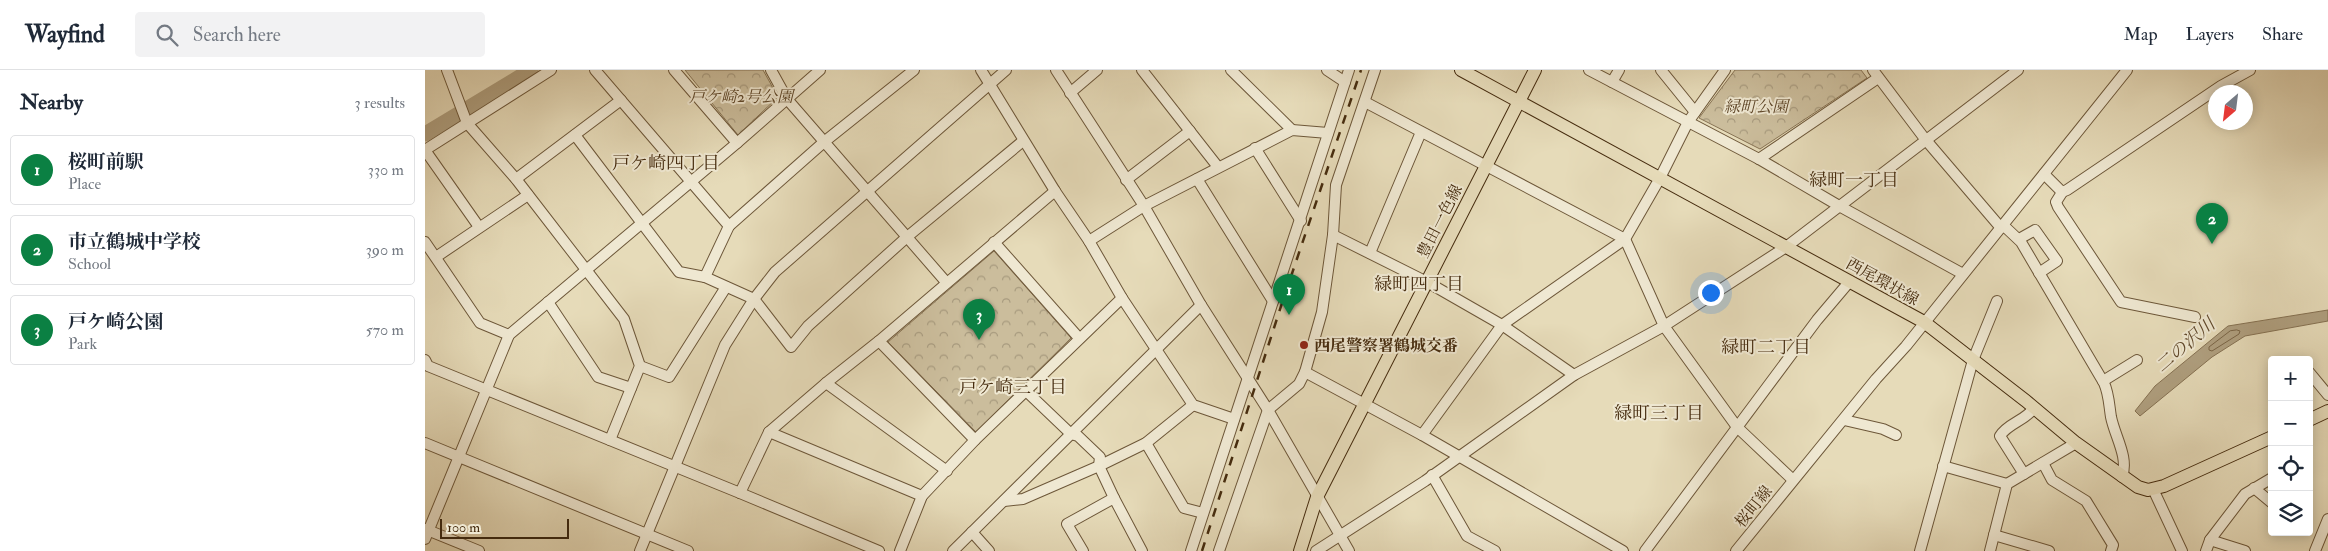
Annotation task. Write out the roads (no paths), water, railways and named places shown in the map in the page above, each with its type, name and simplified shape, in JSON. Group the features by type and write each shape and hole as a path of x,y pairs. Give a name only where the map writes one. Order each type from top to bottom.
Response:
{"main road":[{"name":"西尾環状線","path":"1461,70 1924,322 2121,477 2137,487 2153,489"},
{"name":"豊田一色線","path":"1300,551 1317,496 1535,70"},
{"path":"2313,418 2328,411"},
{"path":"2153,489 2164,486 2268,439"}],"street":[{"path":"447,70 467,123 516,179 624,319 640,366 610,440"},
{"path":"479,227 425,150 551,70"},
{"path":"595,70 729,226"},
{"path":"675,70 737,143"},
{"path":"771,70 787,99 946,282"},
{"path":"479,551 426,533 460,458 509,335 737,143 820,70"},
{"path":"705,277 729,226 824,142 914,70"},
{"path":"981,70 1023,141 1089,241 1121,298 1193,405 1234,419"},
{"path":"640,551 725,345 754,299 775,272 1006,70"},
{"path":"1056,70 1127,180 1201,305 1268,410 1349,551"},
{"path":"1070,93 1097,70"},
{"path":"1142,70 1218,167"},
{"path":"1231,70 1292,130"},
{"path":"1327,70 1345,82"},
{"path":"1191,551 1301,221 1349,70"},
{"path":"1219,551 1268,410 1299,384 1305,372 1322,312 1333,235 1336,185 1375,70"},
{"path":"1589,70 1759,159 1841,207 1963,274"},
{"path":"1612,82 1619,70"},
{"path":"1661,70 1695,112"},
{"path":"1421,435 1502,325 1625,239 1660,178 1688,122 1725,70"},
{"path":"1316,551 1432,476 1574,376 1664,326 1786,247 1841,207 1925,139 2018,70"},
{"name":"桜町線","path":"1739,550 1793,480 2002,227 2127,70"},
{"path":"2195,317 2121,302 2056,202 2063,191 2221,86 2250,70"},
{"path":"1759,159 1875,74 1925,139 2002,227 2019,239 2109,393 2111,416 2125,467 2121,477"},
{"path":"516,179 621,100"},
{"path":"1365,102 1625,239 1664,326 1737,427 1793,480"},
{"path":"1089,241 1143,206 1292,130 1328,133"},
{"path":"1127,180 1190,131"},
{"path":"1370,253 1421,132"},
{"path":"575,135 679,272 705,277 754,299 791,347 808,326 907,237 1023,141"},
{"path":"1255,148 1301,221"},
{"path":"2044,174 2063,191"},
{"path":"1197,179 1273,301"},
{"path":"740,493 769,432 826,383 879,342 946,282 1055,191"},
{"path":"436,257 528,194"},
{"path":"2019,239 2035,230 2057,261 2039,273"},
{"path":"1333,235 1427,282 1502,325 1574,376"},
{"path":"425,242 480,323 509,335"},
{"path":"994,242 1079,338"},
{"path":"1645,551 1817,320 1850,281"},
{"path":"640,366 669,377 726,287"},
{"path":"901,551 922,496 975,440 1121,298"},
{"path":"1919,551 1973,360 1997,301"},
{"path":"548,302 598,377 631,388"},
{"path":"953,551 1156,352 1201,305"},
{"path":"879,342 975,440"},
{"path":"425,360 428,366 879,551"},
{"path":"2103,381 2137,360"},
{"path":"1305,372 1421,435 1623,551"},
{"path":"2313,377 2328,395"},
{"path":"826,383 947,471"},
{"path":"1026,391 1071,434 1079,436 1100,457 1099,466 1142,551"},
{"path":"1004,501 1023,499 1146,443 1193,405"},
{"path":"2024,474 2000,436 2003,431 2027,417 2034,408"},
{"path":"1844,420 1883,429 1896,435"},
{"path":"769,432 922,496"},
{"path":"425,443 688,551"},
{"path":"1146,443 1184,508 1203,513"},
{"path":"1990,551 2007,484 2076,443"},
{"path":"2043,463 2052,480 2086,501 2113,545 2111,551"},
{"path":"1943,466 2007,484"},
{"path":"1432,476 1467,536 1495,551"},
{"path":"2206,551 2210,540 2245,494 2268,480"},
{"path":"2254,488 2268,500"},
{"path":"2153,489 2182,551"},
{"path":"1083,551 1067,524 1114,498"},
{"path":"2315,551 2324,542 2328,519"},
{"path":"973,532 989,551"},
{"path":"1994,535 2049,551"},
{"path":"2210,540 2245,551"}],"water":[{"name":"二の沢川","path":"2328,310 2328,321 2245,336 2212,357 2140,416 2135,411 2155,386 2228,326"}],"waterway":[{"path":"425,134 531,70"}],"railway":[{"path":"1202,551 1283,300 1361,70"}],"place":[{"name":"市立鶴城中学校","path":"2212,244"},
{"name":"桜町前駅","path":"1289,315"},
{"name":"戸ケ崎公園","path":"979,340"},
{"name":"西尾警察署鶴城交番","path":"1304,345"}],"district":[{"name":"戸ケ崎四丁目","path":"666,163"},
{"name":"緑町一丁目","path":"1854,180"},
{"name":"緑町四丁目","path":"1419,284"},
{"name":"緑町二丁目","path":"1766,347"},
{"name":"戸ケ崎三丁目","path":"1013,387"},
{"name":"緑町三丁目","path":"1659,413"}],"park label":[{"name":"戸ケ崎2号公園","path":"741,96"},
{"name":"緑町公園","path":"1756,106"}]}
